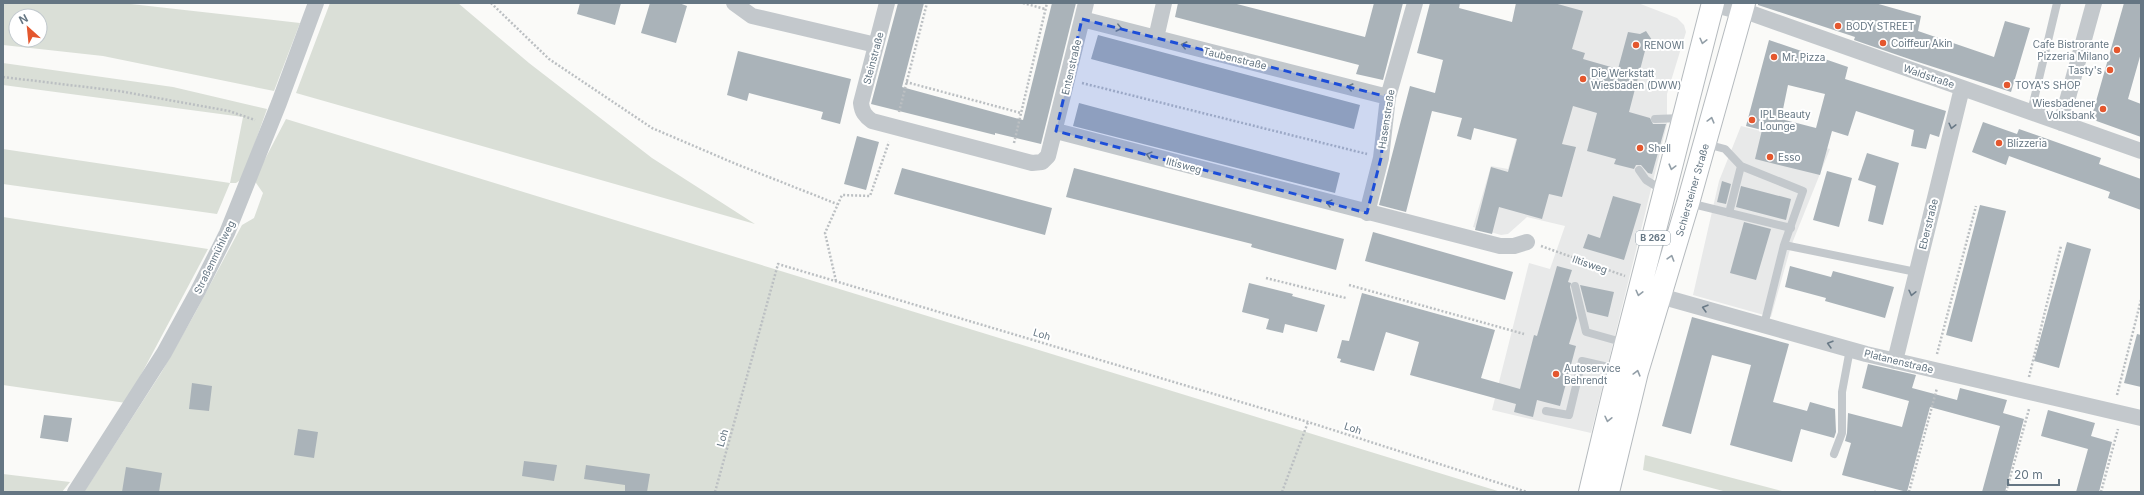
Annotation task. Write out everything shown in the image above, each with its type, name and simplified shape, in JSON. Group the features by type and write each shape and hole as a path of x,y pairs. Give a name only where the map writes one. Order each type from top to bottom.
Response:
{"main road":[{"name":"B 262","path":"1590,492 1619,370 1714,3"},
{"name":"Schiersteiner Straße","path":"1608,492 1637,372 1688,203 1743,7"}],"street":[{"name":"Straßenmühlweg","path":"75,492 164,354 227,233 316,3"},
{"path":"734,3 752,16 876,45"},
{"name":"Steinstraße","path":"888,3 861,103 864,113 872,121 895,127"},
{"name":"Entenstraße","path":"1056,131 1086,3"},
{"path":"1156,38 1164,3"},
{"name":"Hasenstraße","path":"1367,213 1381,158 1388,97 1415,3"},
{"name":"Waldstraße","path":"1714,3 1743,7 1962,88 2141,151"},
{"path":"2061,123 2094,3"},
{"name":"Taubenstraße","path":"1082,19 1388,97"},
{"name":"Eberstraße","path":"1895,361 1962,88"},
{"path":"895,127 1032,163 1042,162 1048,156 1056,131"},
{"name":"Iltisweg","path":"1056,131 1367,213 1500,246 1514,246 1527,242"},
{"name":"Platanenstraße","path":"1660,296 1895,361 2141,418"}],"lane":[{"path":"2031,112 2057,3"},
{"path":"1655,119 1685,118"},
{"path":"1705,144 1725,150 1741,166 1803,191 1784,245 1764,325"},
{"path":"1729,213 1741,166"},
{"path":"1639,170 1646,180 1665,192"},
{"path":"1688,203 1791,228"},
{"path":"1784,245 1916,272"},
{"path":"1575,286 1586,332 1626,343"},
{"path":"1834,454 1842,432 1842,392 1850,349"},
{"path":"1546,411 1569,415 1582,361 1619,370"}],"path":[{"path":"491,3 549,59 652,128 736,164 837,204"},
{"path":"836,282 825,233 842,195 870,196 895,127 926,3"},
{"path":"1023,3 1045,9"},
{"path":"1010,157 1047,3"},
{"path":"3,77 119,91 230,111 252,120 271,122"},
{"path":"1068,79 1381,158"},
{"path":"906,82 1021,113"},
{"path":"1909,492 1976,206"},
{"path":"2006,492 2030,392 2061,246"},
{"name":"Iltisweg","path":"1555,251 1625,276"},
{"name":"Loh","path":"715,492 778,264 1308,422 1527,492"},
{"path":"1266,278 1346,298"},
{"path":"1349,285 1524,334"},
{"path":"2101,492 2141,300"},
{"path":"1282,492 1308,422"}],"highlighted area":[{"path":"1082,19 1388,97 1381,158 1367,213 1056,131"}],"shaded area":[{"path":"3,3 122,3 300,23 274,91 103,56 30,48 48,48 48,8 8,8 8,46 3,45"},
{"path":"330,3 458,3 529,63 652,158 755,224 296,93"},
{"path":"1553,3 1638,3 1677,18 1684,25 1686,32 1667,94 1667,124 1591,433 1492,410 1529,263 1550,269 1565,226 1527,217 1508,234 1501,235 1473,227 1491,166 1508,169"},
{"path":"3,63 173,87 267,109 242,179 236,183 230,183 243,117 3,85"},
{"path":"286,119 1501,492 84,492 161,373 242,225 254,218 263,193 254,180"},
{"path":"1741,126 1830,149 1791,246 1771,317 1693,295 1719,181"},
{"path":"3,149 230,183 217,214 3,184"},
{"path":"3,217 208,249 126,403 3,385"},
{"path":"1645,455 1786,492 1727,492 1643,470"},
{"path":"3,474 70,482 62,492 3,492"}],"building":[{"path":"580,3 621,3 615,25 577,14"},
{"path":"650,3 679,3 687,6 676,43 641,33"},
{"path":"898,3 924,3 902,87 1023,120 1052,3 1076,3 1041,144 995,133 995,135 871,104"},
{"path":"1178,3 1233,3 1365,37 1374,3 1403,3 1383,80 1356,74 1359,65 1175,17"},
{"path":"1430,3 1460,3 1459,8 1512,22 1516,3 1554,3 1583,11 1572,49 1585,53 1583,59 1618,69 1628,32 1640,34 1646,31 1654,43 1646,47 1629,112 1650,118 1653,124 1666,124 1652,174 1648,173 1641,165 1636,165 1634,169 1614,164 1616,159 1587,151 1597,113 1573,106 1562,144 1576,147 1562,197 1549,194 1542,219 1499,207 1492,234 1475,230 1491,167 1508,172 1517,139 1474,128 1471,140 1457,136 1462,118 1432,111 1406,212 1379,205 1410,86 1435,93 1443,60 1417,53"},
{"path":"1758,3 1875,3 1921,16 1918,31 1994,57 2005,21 2030,28 2011,92 1854,40 1855,37 1758,5"},
{"path":"2124,3 2141,3 2141,53 2128,99 2141,104 2141,137 2091,119"},
{"path":"1098,35 1360,105 1354,129 1091,59"},
{"path":"1769,40 1848,67 1845,79 1946,111 1939,137 1930,134 1926,149 1911,146 1914,130 1856,111 1848,136 1832,131 1820,175 1755,159 1762,130 1746,126","holes":["1788,85 1825,94 1816,128 1781,119"]},
{"path":"738,51 851,79 840,124 821,119 823,112 749,93 747,101 727,95"},
{"path":"1079,103 1340,173 1335,193 1073,126"},
{"path":"1983,122 2017,134 2019,129 2101,158 2099,164 2141,179 2141,210 2108,198 2110,192 2009,156 2006,165 1972,152"},
{"path":"857,136 879,142 866,190 844,184"},
{"path":"1867,153 1899,163 1883,225 1868,221 1876,186 1858,180"},
{"path":"902,168 1052,208 1045,235 894,194"},
{"path":"1074,168 1344,239 1336,270 1251,247 1252,244 1066,197"},
{"path":"1827,171 1852,178 1839,227 1813,220"},
{"path":"1722,181 1731,184 1726,204 1717,202"},
{"path":"1741,186 1791,199 1786,220 1736,207"},
{"path":"1613,196 1641,204 1624,260 1583,248 1588,234 1600,238"},
{"path":"1980,205 2006,211 1972,342 1946,335"},
{"path":"1744,222 1771,229 1756,280 1730,273"},
{"path":"1373,232 1513,272 1505,300 1365,261"},
{"path":"2067,242 2091,249 2059,368 2034,361"},
{"path":"1557,266 1572,270 1568,282 1571,283 1570,287 1577,318 1569,344 1576,346 1560,406 1537,400 1533,417 1514,412 1516,404 1410,375 1419,342 1386,332 1374,371 1340,362 1341,359 1337,358 1342,340 1349,341 1362,293 1495,330 1481,378 1520,389 1534,335 1537,336"},
{"path":"1790,266 1831,277 1833,271 1894,287 1885,318 1825,301 1826,298 1785,287"},
{"path":"1249,283 1293,294 1292,296 1325,305 1317,332 1285,324 1283,333 1266,329 1269,319 1242,312"},
{"path":"1580,285 1614,292 1608,317 1587,312"},
{"path":"1692,317 1789,344 1773,402 1807,411 1810,402 1835,409 1836,432 1834,438 1801,429 1792,462 1730,445 1751,365 1712,355 1691,434 1662,426"},
{"path":"2137,334 2141,335 2141,387 2124,383"},
{"path":"1868,364 1916,375 1912,388 1957,400 1960,388 2007,400 2003,413 2024,419 2005,492 1982,492 2000,426 1930,407 1907,492 1842,475 1851,443 1845,441 1848,413 1902,427 1909,401 1862,388"},
{"path":"192,383 212,386 209,411 189,409"},
{"path":"2048,410 2095,423 2091,436 2112,442 2099,492 2076,492 2088,449 2041,436"},
{"path":"44,415 72,418 68,442 40,438"},
{"path":"298,429 318,432 314,458 294,455"},
{"path":"524,461 557,465 554,481 522,476"},
{"path":"586,465 650,474 647,492 625,491 625,485 584,479"},
{"path":"126,467 162,473 159,492 122,492"}],"place":[{"name":"BODY STREET","path":"1838,26"},
{"name":"Coiffeur Akin","path":"1883,43"},
{"name":"RENOWI","path":"1636,45"},
{"name":"Cafe Bistrorante Pizzeria Milano","path":"2117,50"},
{"name":"Mr. Pizza","path":"1774,57"},
{"name":"Tasty's","path":"2110,70"},
{"name":"Die Werkstatt Wiesbaden (DWW)","path":"1583,79"},
{"name":"TOYA'S SHOP","path":"2007,85"},
{"name":"Wiesbadener Volksbank","path":"2103,109"},
{"name":"IPL Beauty Lounge","path":"1752,120"},
{"name":"Blizzeria","path":"1999,143"},
{"name":"Shell","path":"1640,148"},
{"name":"Esso","path":"1770,157"},
{"name":"Autoservice Behrendt","path":"1556,374"}]}
